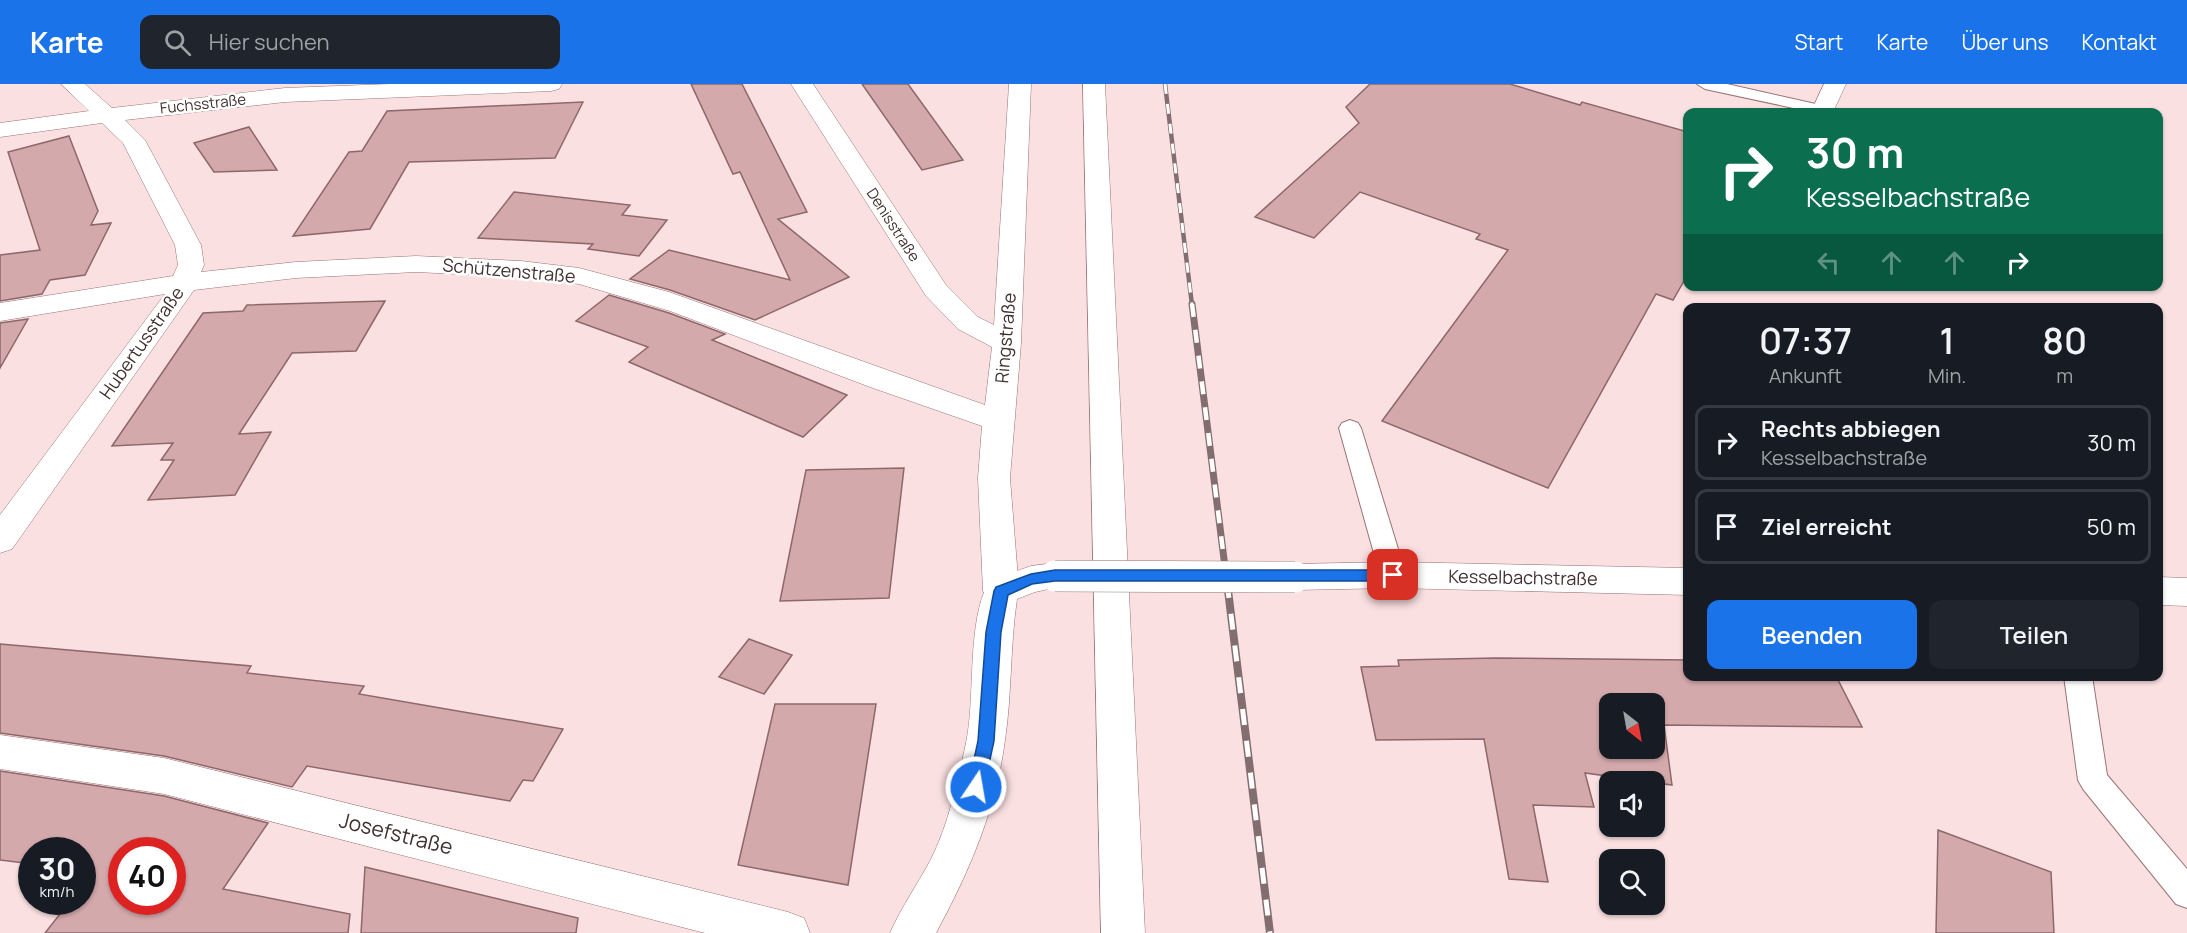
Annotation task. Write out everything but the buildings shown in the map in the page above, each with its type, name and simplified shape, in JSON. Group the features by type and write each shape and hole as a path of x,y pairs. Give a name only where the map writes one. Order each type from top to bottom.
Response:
{"street":[{"name":"Hubertusstraße","path":"0,540 179,294 191,265 188,245 133,140 72,84"},
{"name":"Fuchsstraße","path":"0,130 285,95 551,84"},
{"name":"Denisstraße","path":"802,84 936,290 968,323 1007,343"},
{"name":"Ringstraße","path":"912,933 947,871 971,810 986,741 994,632 1001,591 994,478 1007,343 1020,84"},
{"path":"1094,84 1123,933"},
{"path":"1824,108 1836,84"},
{"name":"Schützenstraße","path":"0,312 274,270 353,265 436,264 531,269 593,279 704,315 923,396 998,420"},
{"name":"Kesselbachstraße","path":"1001,591 1031,579 1055,576 1393,575 1683,582"},
{"path":"2163,591 2187,592"},
{"name":"Josefstraße","path":"0,752 164,776 788,933"}],"lane":[{"path":"1705,84 1810,108"},
{"path":"1350,428 1393,575"},
{"path":"2079,681 2093,780 2187,893"}],"railway":[{"path":"1165,84 1192,305"},
{"path":"1192,304 1227,583"},
{"path":"1227,582 1270,933"}],"route":[{"path":"976,787 986,741 994,632 1001,591 1031,579 1055,576 1393,575"}]}
